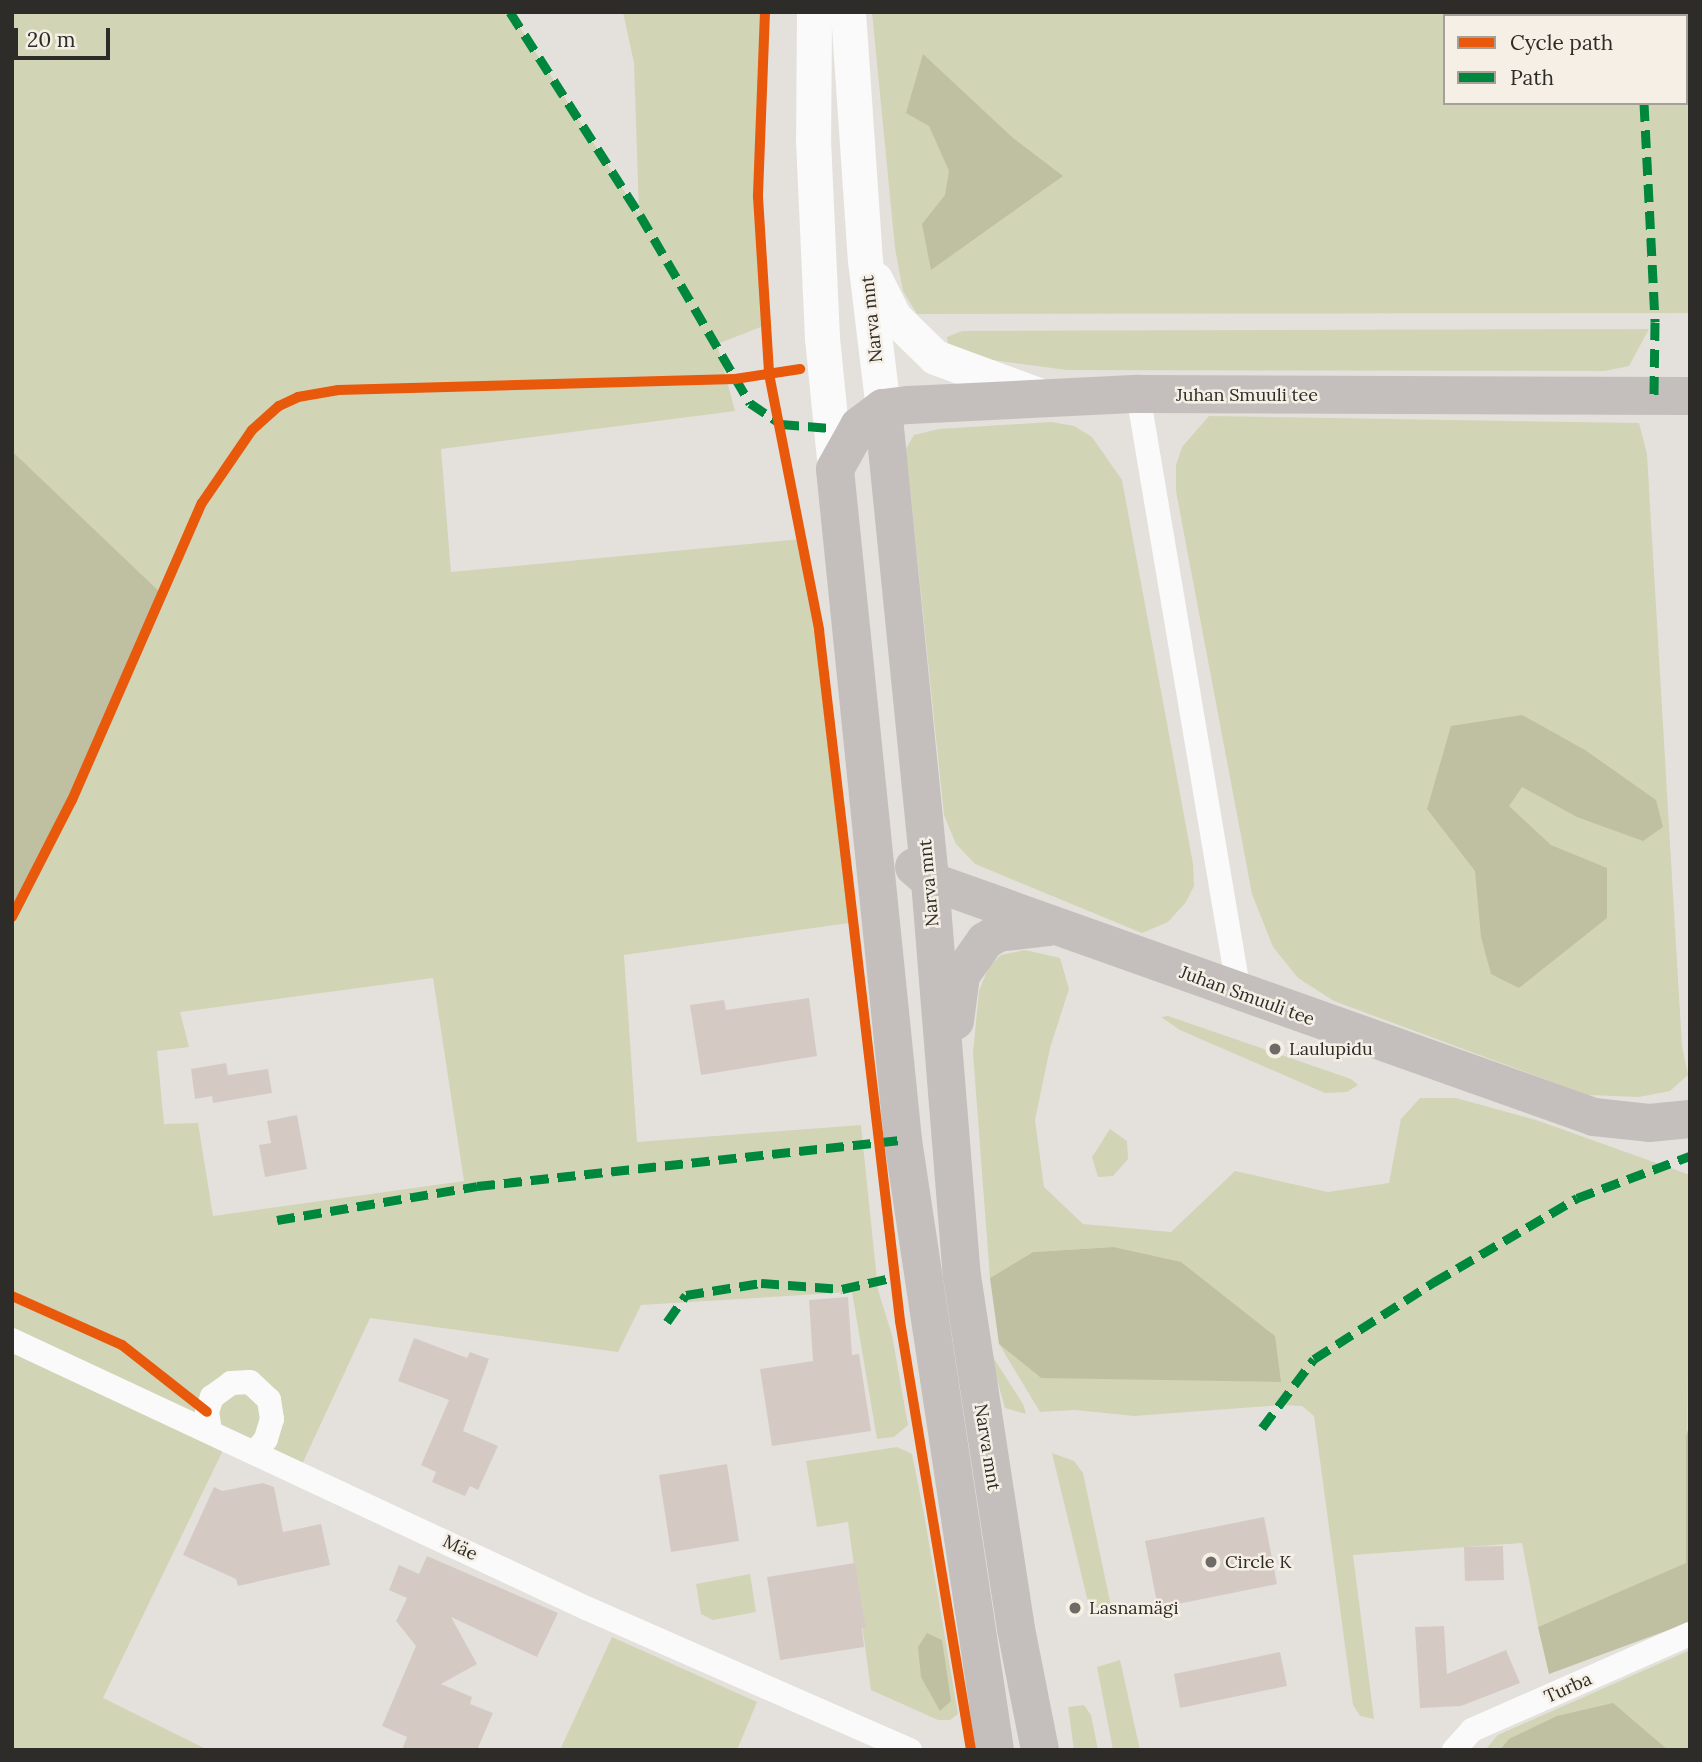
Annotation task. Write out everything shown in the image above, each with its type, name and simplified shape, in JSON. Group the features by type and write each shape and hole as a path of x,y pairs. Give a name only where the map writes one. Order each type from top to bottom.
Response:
{"main road":[{"path":"814,12 813,140 822,338 906,1167 995,1750"},
{"name":"Narva mnt","path":"848,12 866,260 930,881 962,1276 985,1441 1040,1750"},
{"path":"866,260 894,317 927,351 971,373 1044,397"},
{"name":"Juhan Smuuli tee","path":"883,408 1044,397 1138,394 1690,396"},
{"path":"835,469 859,426 883,408"},
{"path":"869,788 884,832 901,856 930,881"},
{"name":"Juhan Smuuli tee","path":"930,881 1594,1117 1649,1123 1690,1119"},
{"path":"949,1106 961,975 973,955 998,933 1057,925"}],"street":[{"path":"1138,394 1239,993"},
{"name":"Mäe","path":"12,1340 211,1430 586,1608 910,1750"},
{"path":"211,1430 207,1412 212,1397 231,1383 250,1382 269,1400 272,1419 266,1439 255,1452"},
{"name":"Turba","path":"1454,1750 1472,1730 1690,1634"}],"green space":[{"path":"12,12 510,12 639,214 634,63 623,12 765,12 758,197 766,325 717,344 735,411 441,449 451,572 802,539 819,630 856,922 624,955 637,1142 861,1125 878,1290 892,1335 908,1425 894,1437 877,1439 852,1292 641,1305 618,1352 370,1318 298,1473 228,1440 103,1698 208,1750 12,1750 12,917 72,800 162,594 12,451","holes":["433,978 464,1181 213,1216 198,1123 164,1124 157,1051 189,1047 180,1012"]},
{"path":"872,12 1690,12 1690,313 917,314 903,291 895,248"},
{"path":"923,54 1013,138 1063,176 931,270 922,224 945,195 949,171 929,126 906,113"},
{"path":"1649,329 1629,366 1604,371 1067,370 985,359 948,346 947,337 962,331"},
{"path":"1209,416 1639,423 1647,454 1682,1046 1688,1075 1670,1091 1639,1097 1587,1095 1334,1001 1298,978 1273,947 1252,894 1176,491 1176,465 1182,447"},
{"path":"1051,422 1074,426 1092,437 1122,480 1193,864 1194,886 1186,902 1168,922 1142,933 975,864 956,844 944,815 906,449 914,435 939,429"},
{"path":"12,451 162,594 72,800 12,917"},
{"path":"1522,715 1585,750 1656,800 1663,827 1643,841 1577,817 1522,787 1509,806 1551,845 1607,868 1607,918 1519,988 1491,974 1481,937 1475,871 1427,809 1451,726"},
{"path":"1025,950 1060,958 1069,989 1050,1048 1035,1120 1044,1187 1083,1224 1171,1232 1235,1171 1328,1192 1389,1183 1401,1119 1420,1098 1456,1098 1536,1120 1690,1175 1686,1564 1538,1627 1522,1543 1353,1555 1374,1719 1360,1716 1353,1705 1314,1416 1302,1406 1282,1405 1134,1416 1075,1410 1040,1412 999,1344 1041,1378 1113,1247 1033,1252 990,1278 973,1053 979,991 989,966 1001,955"},
{"path":"1168,1016 1351,1079 1358,1085 1347,1092 1325,1093 1180,1030 1161,1017"},
{"path":"1110,1129 1127,1141 1128,1159 1113,1176 1098,1177 1092,1157"},
{"path":"1113,1247 1181,1262 1275,1336 1281,1382 1041,1378 999,1344 990,1278 1033,1252"},
{"path":"989,1351 1023,1404 1026,1414 1005,1408"},
{"path":"1690,1424 1690,1622 1549,1674 1538,1627 1686,1563 1686,1436"},
{"path":"897,1447 912,1454 924,1514 958,1714 950,1720 938,1720 871,1690 848,1522 817,1527 806,1461"},
{"path":"1052,1453 1074,1461 1083,1473 1111,1606 1098,1608 1088,1602"},
{"path":"750,1574 756,1612 713,1620 701,1614 696,1584"},
{"path":"927,1633 942,1640 951,1701 940,1711 921,1677 918,1647"},
{"path":"612,1637 757,1702 737,1750 560,1750"},
{"path":"1690,1650 1690,1750 1485,1750 1498,1735"},
{"path":"1120,1660 1140,1750 1113,1750 1097,1667"},
{"path":"1613,1703 1668,1750 1500,1750 1509,1739 1557,1716"},
{"path":"1084,1705 1091,1715 1098,1750 1074,1750 1068,1707"}],"building":[{"path":"809,998 817,1056 701,1075 690,1005 724,1000 726,1010"},
{"path":"226,1063 228,1075 268,1069 272,1093 213,1103 212,1096 195,1099 191,1069"},
{"path":"297,1115 307,1169 265,1177 259,1145 271,1143 267,1121"},
{"path":"848,1297 852,1355 859,1354 871,1431 772,1446 760,1369 813,1361 809,1300"},
{"path":"414,1338 467,1358 470,1352 489,1359 463,1431 498,1446 478,1490 470,1486 465,1496 432,1482 436,1472 421,1465 449,1400 398,1381"},
{"path":"727,1464 739,1541 671,1552 659,1475"},
{"path":"263,1483 274,1487 283,1532 321,1524 330,1565 238,1586 236,1579 183,1555 214,1487 222,1491"},
{"name":"Circle K","path":"1264,1517 1277,1584 1158,1608 1145,1541"},
{"path":"1503,1546 1504,1580 1465,1581 1464,1547"},
{"path":"427,1556 558,1613 537,1657 451,1617 477,1664 441,1684 472,1697 470,1704 493,1713 477,1750 402,1750 407,1737 382,1726 416,1646 396,1621 407,1598 389,1590 399,1565 419,1574"},
{"path":"855,1563 866,1628 862,1628 864,1647 780,1660 767,1577"},
{"path":"1444,1626 1447,1674 1506,1650 1520,1683 1461,1706 1420,1708 1415,1627"},
{"path":"1280,1652 1287,1686 1180,1708 1174,1674"}],"marked path":[{"path":"510,12 640,215 750,403 781,424 830,428"},
{"path":"1644,105 1655,322 1654,397"},
{"path":"277,1220 477,1186 903,1140"},
{"path":"1262,1428 1314,1359 1434,1282 1577,1198 1690,1156"},
{"path":"667,1322 686,1295 761,1283 842,1289 895,1277"}],"cycle path":[{"path":"765,12 758,197 769,374 819,630 900,1321 971,1750"},
{"path":"12,917 72,800 202,503 252,430 279,406 298,397 338,390 735,379 800,369"},
{"path":"12,1296 122,1345 207,1412"}],"place":[{"name":"Laulupidu","path":"1275,1049"},
{"name":"Circle K","path":"1211,1562"},
{"name":"Lasnamägi","path":"1075,1608"}]}
